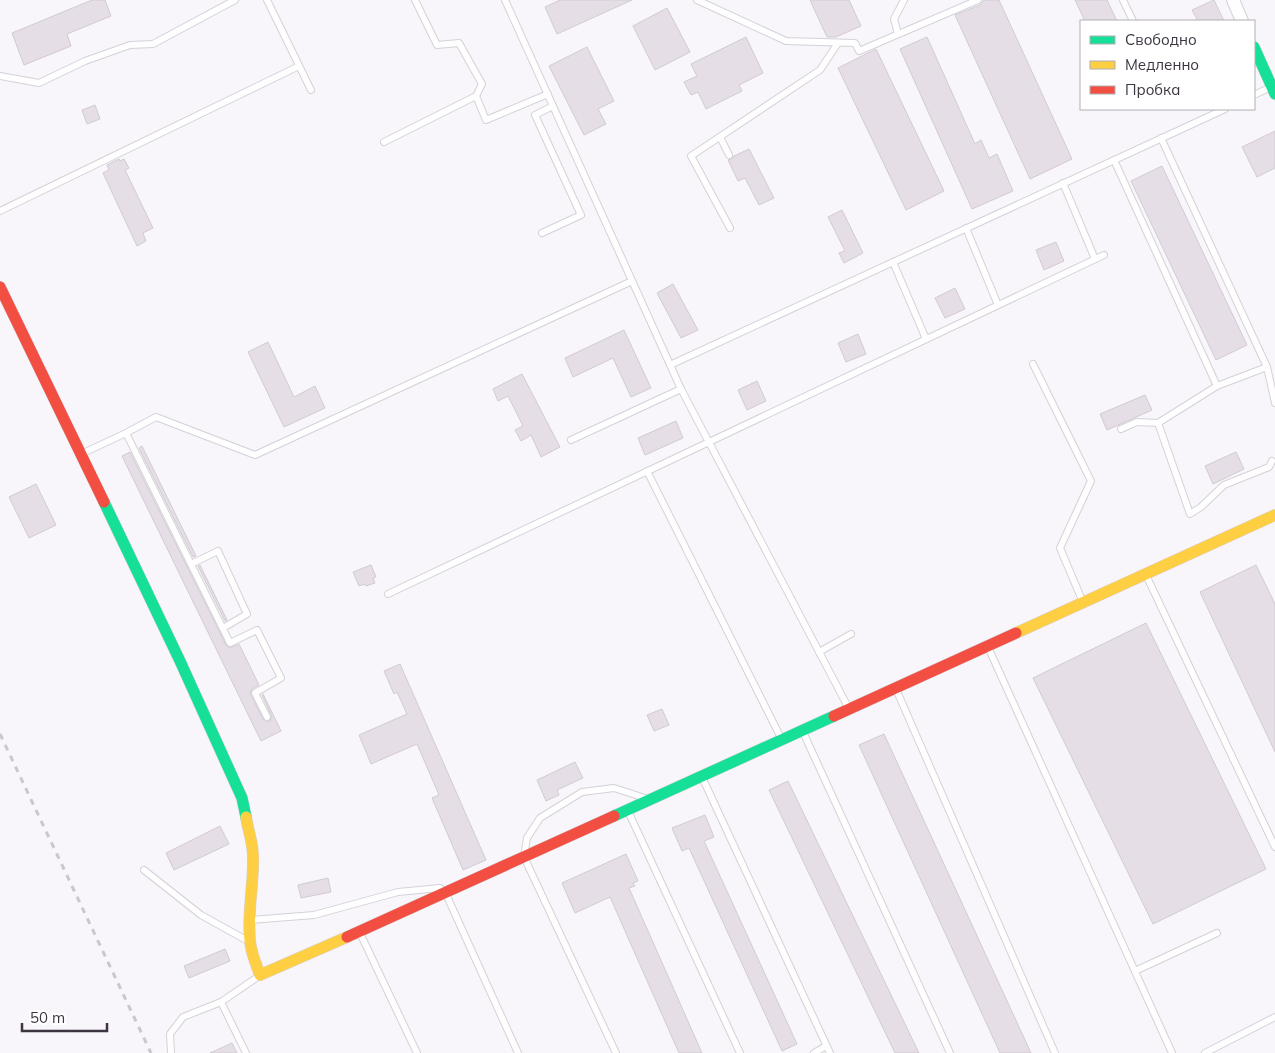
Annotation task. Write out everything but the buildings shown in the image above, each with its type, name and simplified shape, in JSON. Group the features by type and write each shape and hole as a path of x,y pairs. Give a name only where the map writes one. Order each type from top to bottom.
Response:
{"street":[{"path":"1232,0 1242,20"},
{"path":"1255,49 1274,89"},
{"path":"0,287 80,455 148,584 184,660 242,798 253,853 253,885 249,920 250,942 260,975 360,932 1275,515"}],"lane":[{"path":"0,76 38,83 85,61 130,45 153,44 235,0"},
{"path":"267,0 311,90"},
{"path":"384,142 476,96 482,84 459,43 437,45 414,0"},
{"path":"505,0 681,389 848,709"},
{"path":"697,0 786,40 855,43 858,51 978,0"},
{"path":"898,34 894,19 904,0"},
{"path":"1123,0 1133,20"},
{"path":"730,228 691,156 820,70 838,43"},
{"path":"0,211 299,66"},
{"path":"1255,95 1274,89"},
{"path":"476,96 486,120 548,94"},
{"path":"542,233 581,215 536,115 553,106"},
{"path":"670,365 1223,110"},
{"path":"720,137 729,155"},
{"path":"1161,138 1272,377 1275,403"},
{"path":"1114,160 1218,386"},
{"path":"1063,184 1095,259"},
{"path":"966,228 998,305"},
{"path":"388,594 1104,255"},
{"path":"893,262 926,339"},
{"path":"80,455 156,417 255,456 632,281"},
{"path":"1033,364 1091,481 1060,548 1083,602"},
{"path":"1121,429 1137,422 1158,424 1218,386 1267,367"},
{"path":"571,440 681,389"},
{"path":"1158,424 1190,514 1202,507 1224,485 1269,467 1272,461"},
{"path":"126,433 230,643 257,630 281,678 255,693 267,716"},
{"path":"647,472 782,740"},
{"path":"191,564 218,551 247,614 222,628"},
{"path":"1146,574 1275,847"},
{"path":"819,652 851,634"},
{"path":"988,646 1172,1053"},
{"path":"895,688 1055,1053"},
{"path":"802,730 950,1053"},
{"path":"702,776 828,1050 814,1053"},
{"path":"616,1053 524,857 527,838 540,818 582,792 614,788 651,799"},
{"path":"628,810 740,1053"},
{"path":"144,870 201,915 250,942"},
{"path":"249,920 314,915 398,892 461,886"},
{"path":"446,893 518,1053"},
{"path":"360,932 417,1053"},
{"path":"1135,971 1217,933"},
{"path":"171,1053 170,1034 183,1017 221,1002 260,975"},
{"path":"221,1002 246,1053"},
{"path":"1205,1053 1275,1016"}],"railway":[{"path":"0,734 151,1053"}],"traffic: fast":[{"path":"1255,49 1275,94"},
{"path":"104,502 180,661 242,798 246,817"},
{"path":"614,816 834,716"}],"traffic: slow":[{"path":"1016,633 1275,515"},
{"path":"246,817 253,856 249,920 250,941 260,975 347,937"}],"traffic: jam":[{"path":"0,287 104,502"},
{"path":"834,716 1016,633"},
{"path":"347,937 614,816"}]}
